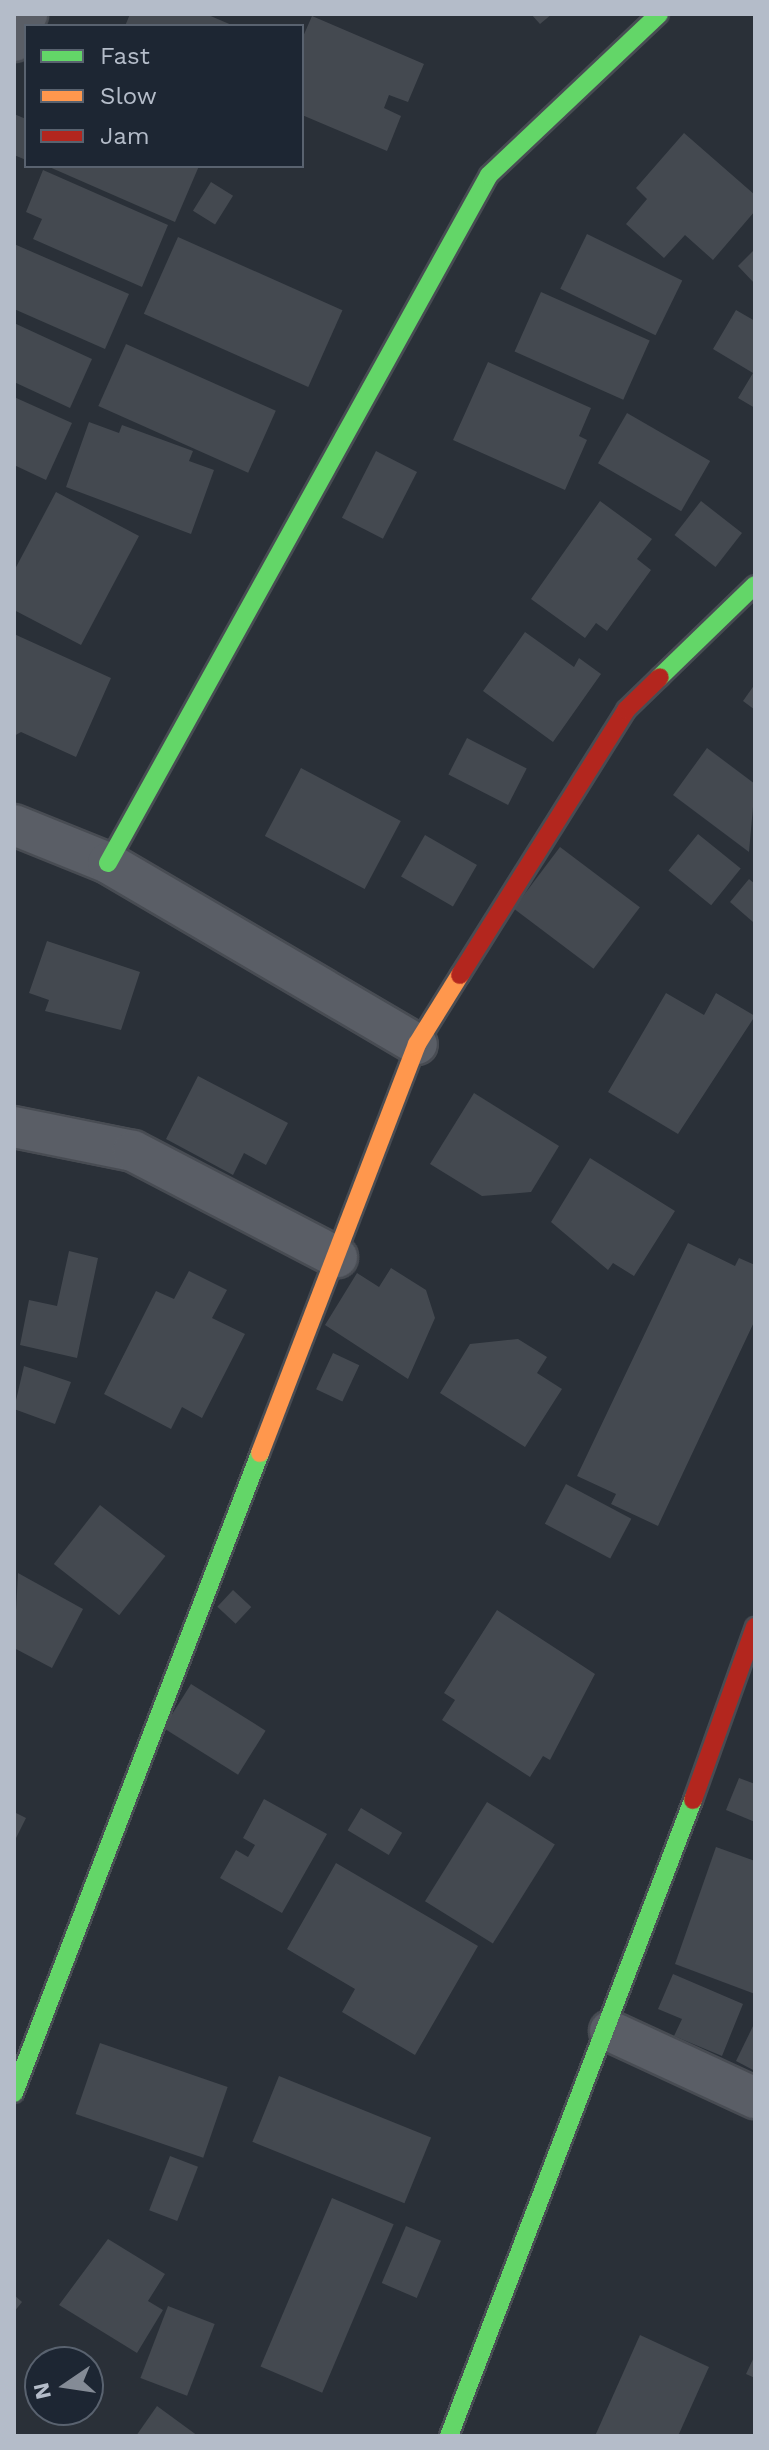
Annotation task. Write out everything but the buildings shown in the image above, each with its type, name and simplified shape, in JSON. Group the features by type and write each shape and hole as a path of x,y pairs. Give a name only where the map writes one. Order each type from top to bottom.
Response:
{"street":[{"path":"14,41 27,14"},
{"path":"108,863 489,175 659,14"},
{"path":"14,2093 417,1044 626,710 755,585"},
{"path":"14,825 108,863 417,1044"},
{"path":"14,1127 133,1151 337,1257"},
{"path":"449,2436 610,2031 755,1627"},
{"path":"610,2031 755,2098"}],"traffic: fast":[{"path":"108,863 489,175 659,14"},
{"path":"660,677 755,585"},
{"path":"14,2093 260,1453"},
{"path":"449,2436 693,1800"}],"traffic: slow":[{"path":"260,1453 417,1044 460,975"}],"traffic: jam":[{"path":"460,975 626,710 660,677"},
{"path":"693,1800 755,1627"}]}
